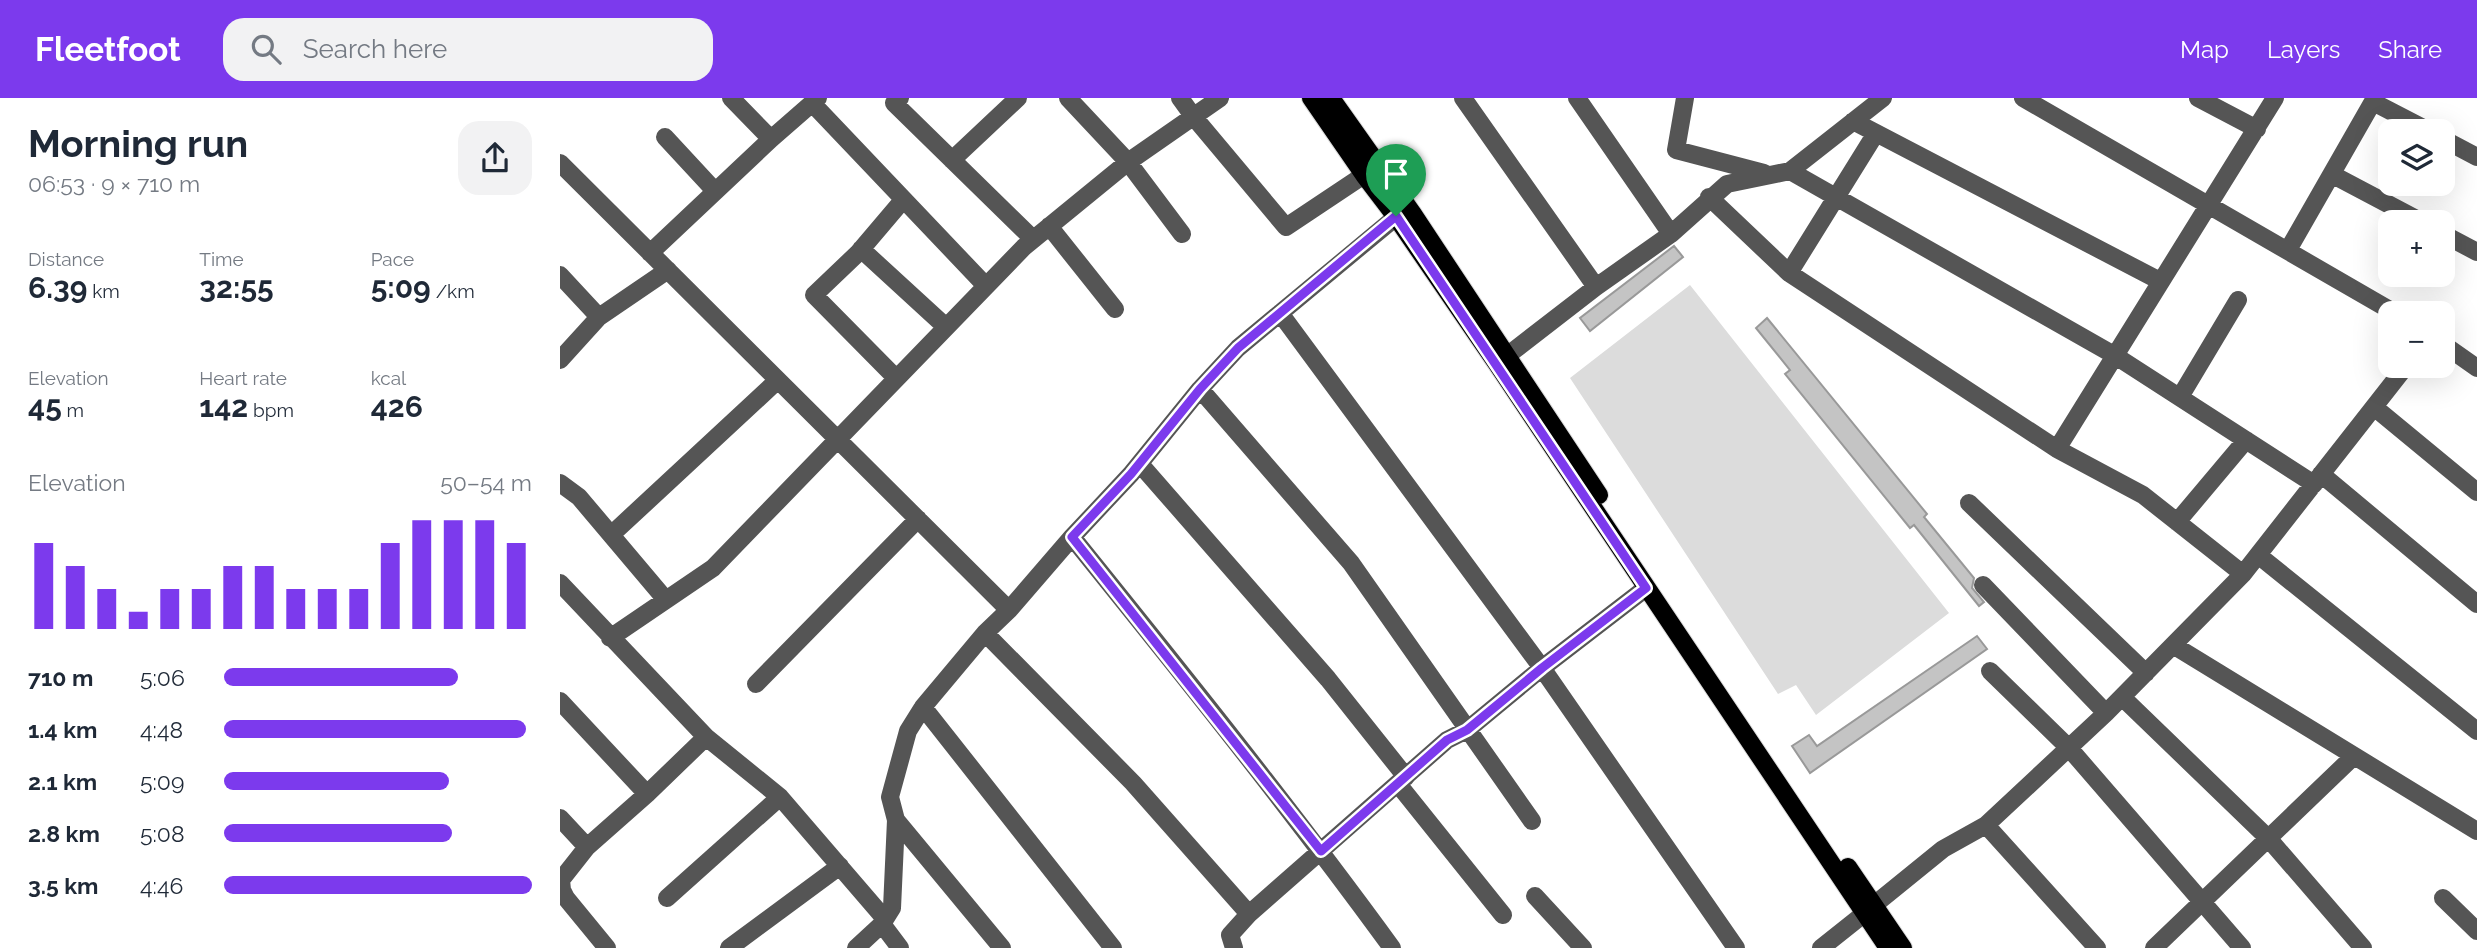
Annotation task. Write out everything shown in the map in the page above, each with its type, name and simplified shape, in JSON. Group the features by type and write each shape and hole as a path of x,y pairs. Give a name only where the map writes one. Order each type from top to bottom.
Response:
{"main road":[{"path":"1311,98 1396,216 1646,588 1869,909 1903,948"},
{"path":"1331,98 1508,355 1869,909 1888,948"}],"street":[{"path":"731,98 771,139"},
{"path":"900,98 894,103 1033,239"},
{"path":"952,160 1018,98"},
{"path":"1068,98 1128,162 1182,234"},
{"path":"1180,98 1286,227 1364,175"},
{"path":"610,638 713,568 1033,239 1128,162 1220,98"},
{"path":"1463,98 1597,287"},
{"path":"1577,98 1671,234"},
{"path":"1685,98 1676,150 1769,174"},
{"path":"1508,355 1671,234 1709,197 1727,184 1790,171 1883,98"},
{"path":"2023,98 2378,303"},
{"path":"2198,98 2257,130"},
{"path":"2057,449 2275,98"},
{"path":"2288,250 2374,100 2408,119"},
{"path":"650,253 815,101 903,200 986,286"},
{"path":"1853,121 2160,281"},
{"path":"1789,273 1876,133"},
{"path":"665,137 715,191"},
{"path":"2455,145 2477,157"},
{"path":"560,163 1009,610"},
{"path":"1790,171 2114,355 2246,440 2318,479 2477,604"},
{"path":"2333,175 2399,210"},
{"path":"1709,197 1789,273 2057,449 2143,495 2243,574"},
{"path":"896,378 814,295 861,249 903,200"},
{"path":"856,948 883,922 892,908 896,820 890,797 908,731 923,707 985,633 1009,610 1140,464 1200,389 1238,348 1396,216"},
{"path":"1049,226 1115,309"},
{"path":"2455,240 2477,252"},
{"path":"861,249 946,327"},
{"path":"560,360 599,317 668,270"},
{"path":"560,275 599,317"},
{"path":"2180,397 2238,300"},
{"path":"1280,313 1542,668 1736,948"},
{"path":"2455,352 2477,368"},
{"path":"1821,948 1943,849 1986,825 2106,713 2243,574 2397,378"},
{"path":"611,535 778,380"},
{"path":"1200,389 1351,563 1532,821"},
{"path":"2374,407 2477,492"},
{"path":"2177,522 2246,440"},
{"path":"1140,464 1328,679 1503,915"},
{"path":"560,483 579,497 666,600"},
{"path":"1969,503 2146,673"},
{"path":"756,684 918,519"},
{"path":"1072,537 1321,851 1392,948"},
{"path":"2258,555 2477,732"},
{"path":"560,583 706,737 780,797 840,866 900,948"},
{"path":"1983,585 2106,713"},
{"path":"1234,948 1230,935 1249,914 1447,740 1467,730 1646,588"},
{"path":"985,633 1133,783 1249,914"},
{"path":"2173,645 2477,831"},
{"path":"1990,671 2069,748 2242,948"},
{"path":"2122,697 2268,838 2362,948"},
{"path":"560,701 646,794"},
{"path":"923,707 1113,948"},
{"path":"607,948 566,898 561,880 587,847 706,737"},
{"path":"2154,948 2354,756"},
{"path":"667,898 780,797"},
{"path":"560,818 587,847"},
{"path":"896,820 1002,948"},
{"path":"1986,825 2097,948"},
{"path":"729,948 840,866"},
{"path":"1535,896 1583,948"},
{"path":"2443,898 2477,931"}],"shaded area":[{"path":"1690,285 1949,613 1816,715 1796,685 1778,694 1570,378"}],"building":[{"path":"1674,246 1683,257 1590,331 1580,318"},
{"path":"1767,318 1927,514 1924,517 1974,578 1972,588 1984,602 1979,606 1914,525 1910,528 1785,374 1790,370 1756,328"},
{"path":"1977,636 1987,649 1810,773 1792,746 1809,735 1817,746"}],"route":[{"path":"1396,216 1646,588 1467,730 1447,740 1321,851 1072,537 1131,474 1200,389 1238,348 1396,216"}]}
